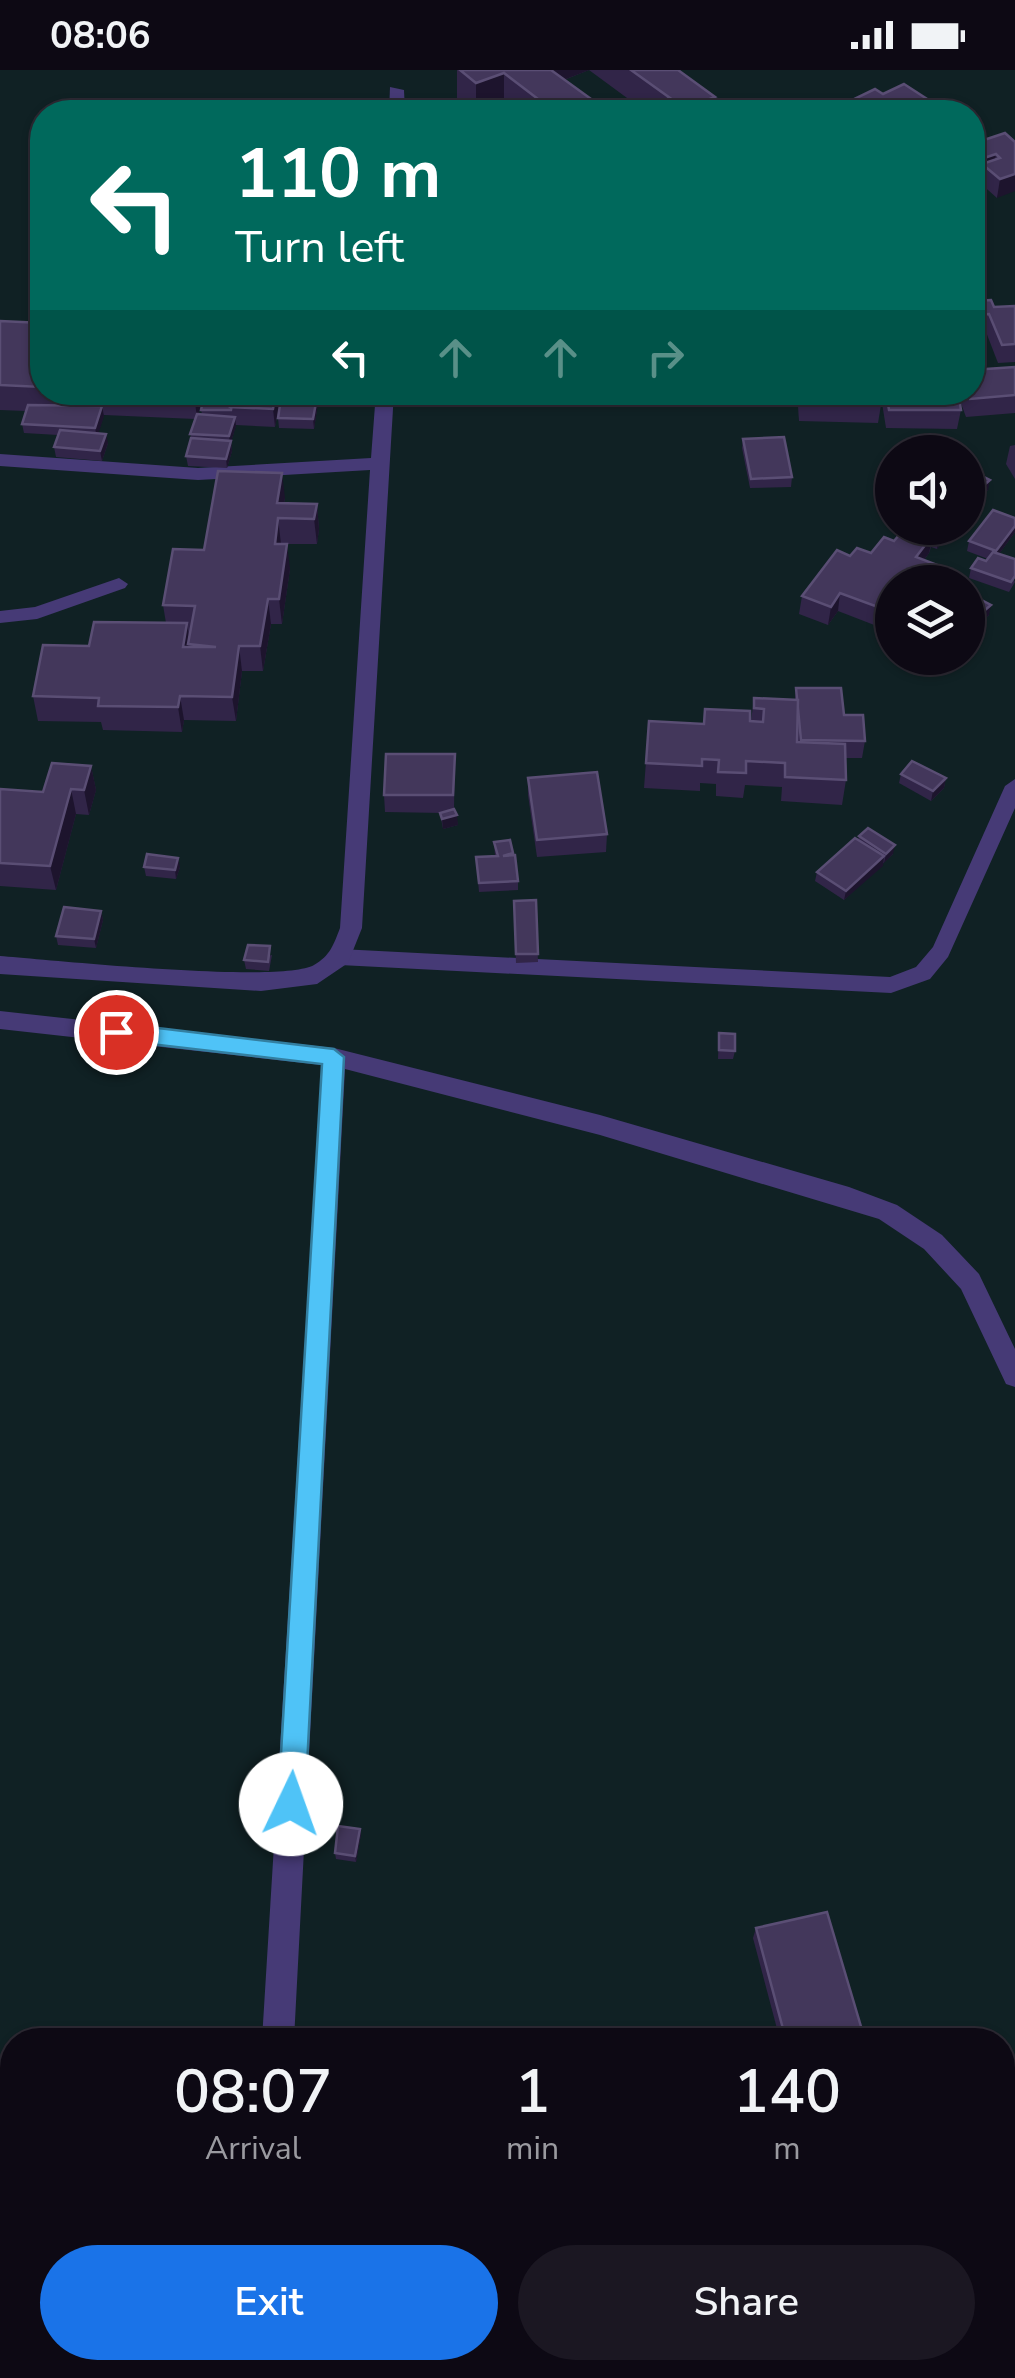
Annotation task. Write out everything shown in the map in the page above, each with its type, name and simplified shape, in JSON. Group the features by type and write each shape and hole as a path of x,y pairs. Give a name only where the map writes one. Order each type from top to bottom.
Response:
{"street":[{"path":"396,90 396,100"},
{"path":"0,965 260,982 317,975 340,957 352,909 384,405"},
{"path":"0,460 198,474 377,464"},
{"path":"0,1020 334,1057 600,1124 888,1212 934,1242 970,1282 1015,1376"},
{"path":"279,2028 334,1057"}],"lane":[{"path":"0,617 37,613 119,584"},
{"path":"340,957 892,985 922,973 941,950 1015,786"}],"shaded area":[{"path":"0,70 1015,70 1015,2028 0,2028"}],"building":[{"path":"460,70 551,70 592,100 539,100 504,73 476,83"},
{"path":"631,70 678,70 715,97 665,100 670,98"},
{"path":"904,84 929,100 852,100 875,89 883,94"},
{"path":"1005,133 1015,142 1015,174 1000,179 985,166 985,163 1000,158 996,154 985,158 985,140"},
{"path":"985,300 991,300 994,307 1015,306 1015,344 1002,345 989,314 985,314"},
{"path":"0,321 30,322 30,386 0,385"},
{"path":"1015,367 1015,395 985,398 985,369"},
{"path":"28,405 102,406 95,428 22,424"},
{"path":"202,405 232,405 231,410 201,410"},
{"path":"231,405 274,405 273,409"},
{"path":"280,405 316,405 313,419 278,418"},
{"path":"888,405 960,405 961,410 889,410"},
{"path":"197,414 235,417 229,436 190,434"},
{"path":"60,430 106,434 100,451 54,447"},
{"path":"784,437 792,477 751,479 743,439"},
{"path":"191,438 231,441 226,459 186,456"},
{"path":"218,471 282,473 277,503 317,504 314,519 278,518 275,544 287,544 279,599 268,599 260,646 239,646 232,697 180,696 178,707 98,706 99,698 33,696 43,645 89,646 94,622 187,623 183,647 216,647 188,644 195,606 163,605 173,549 204,550"},
{"path":"993,510 1015,518 1015,526 996,551 980,545 985,545 985,520"},
{"path":"878,545 925,545 916,557 937,565 875,565 875,606 840,593 831,607 802,596 837,550 850,556 857,548 871,553"},
{"path":"993,552 1015,559 1011,582 985,573 985,565 973,565 978,558 986,561"},
{"path":"796,688 841,688 844,715 863,715 865,741 801,740"},
{"path":"754,698 798,700 797,742 845,744 846,780 785,777 785,763 746,761 746,773 718,772 719,760 702,759 702,766 646,763 649,721 704,724 705,709 750,711 750,721 763,722 764,709 754,708"},
{"path":"386,754 455,754 453,795 384,795"},
{"path":"912,761 946,778 933,791 901,774"},
{"path":"52,763 91,766 84,790 71,789 50,866 0,863 0,789 43,792"},
{"path":"597,772 607,834 537,840 528,778"},
{"path":"454,809 457,815 442,819 440,813"},
{"path":"868,828 895,845 886,854 859,836"},
{"path":"855,838 884,856 846,891 817,872"},
{"path":"510,840 513,853 503,856 515,855 518,881 479,883 476,857 498,856 494,842"},
{"path":"147,854 178,858 175,870 144,867"},
{"path":"536,900 538,954 516,954 514,901"},
{"path":"64,907 101,911 94,939 56,936"},
{"path":"248,945 270,946 268,962 244,960"},
{"path":"719,1033 735,1034 735,1051 719,1050"},
{"path":"338,1826 360,1829 355,1856 335,1853"},
{"path":"827,1912 861,2028 783,2028 756,1928"}],"route":[{"path":"116,1032 334,1057 291,1804"}]}
